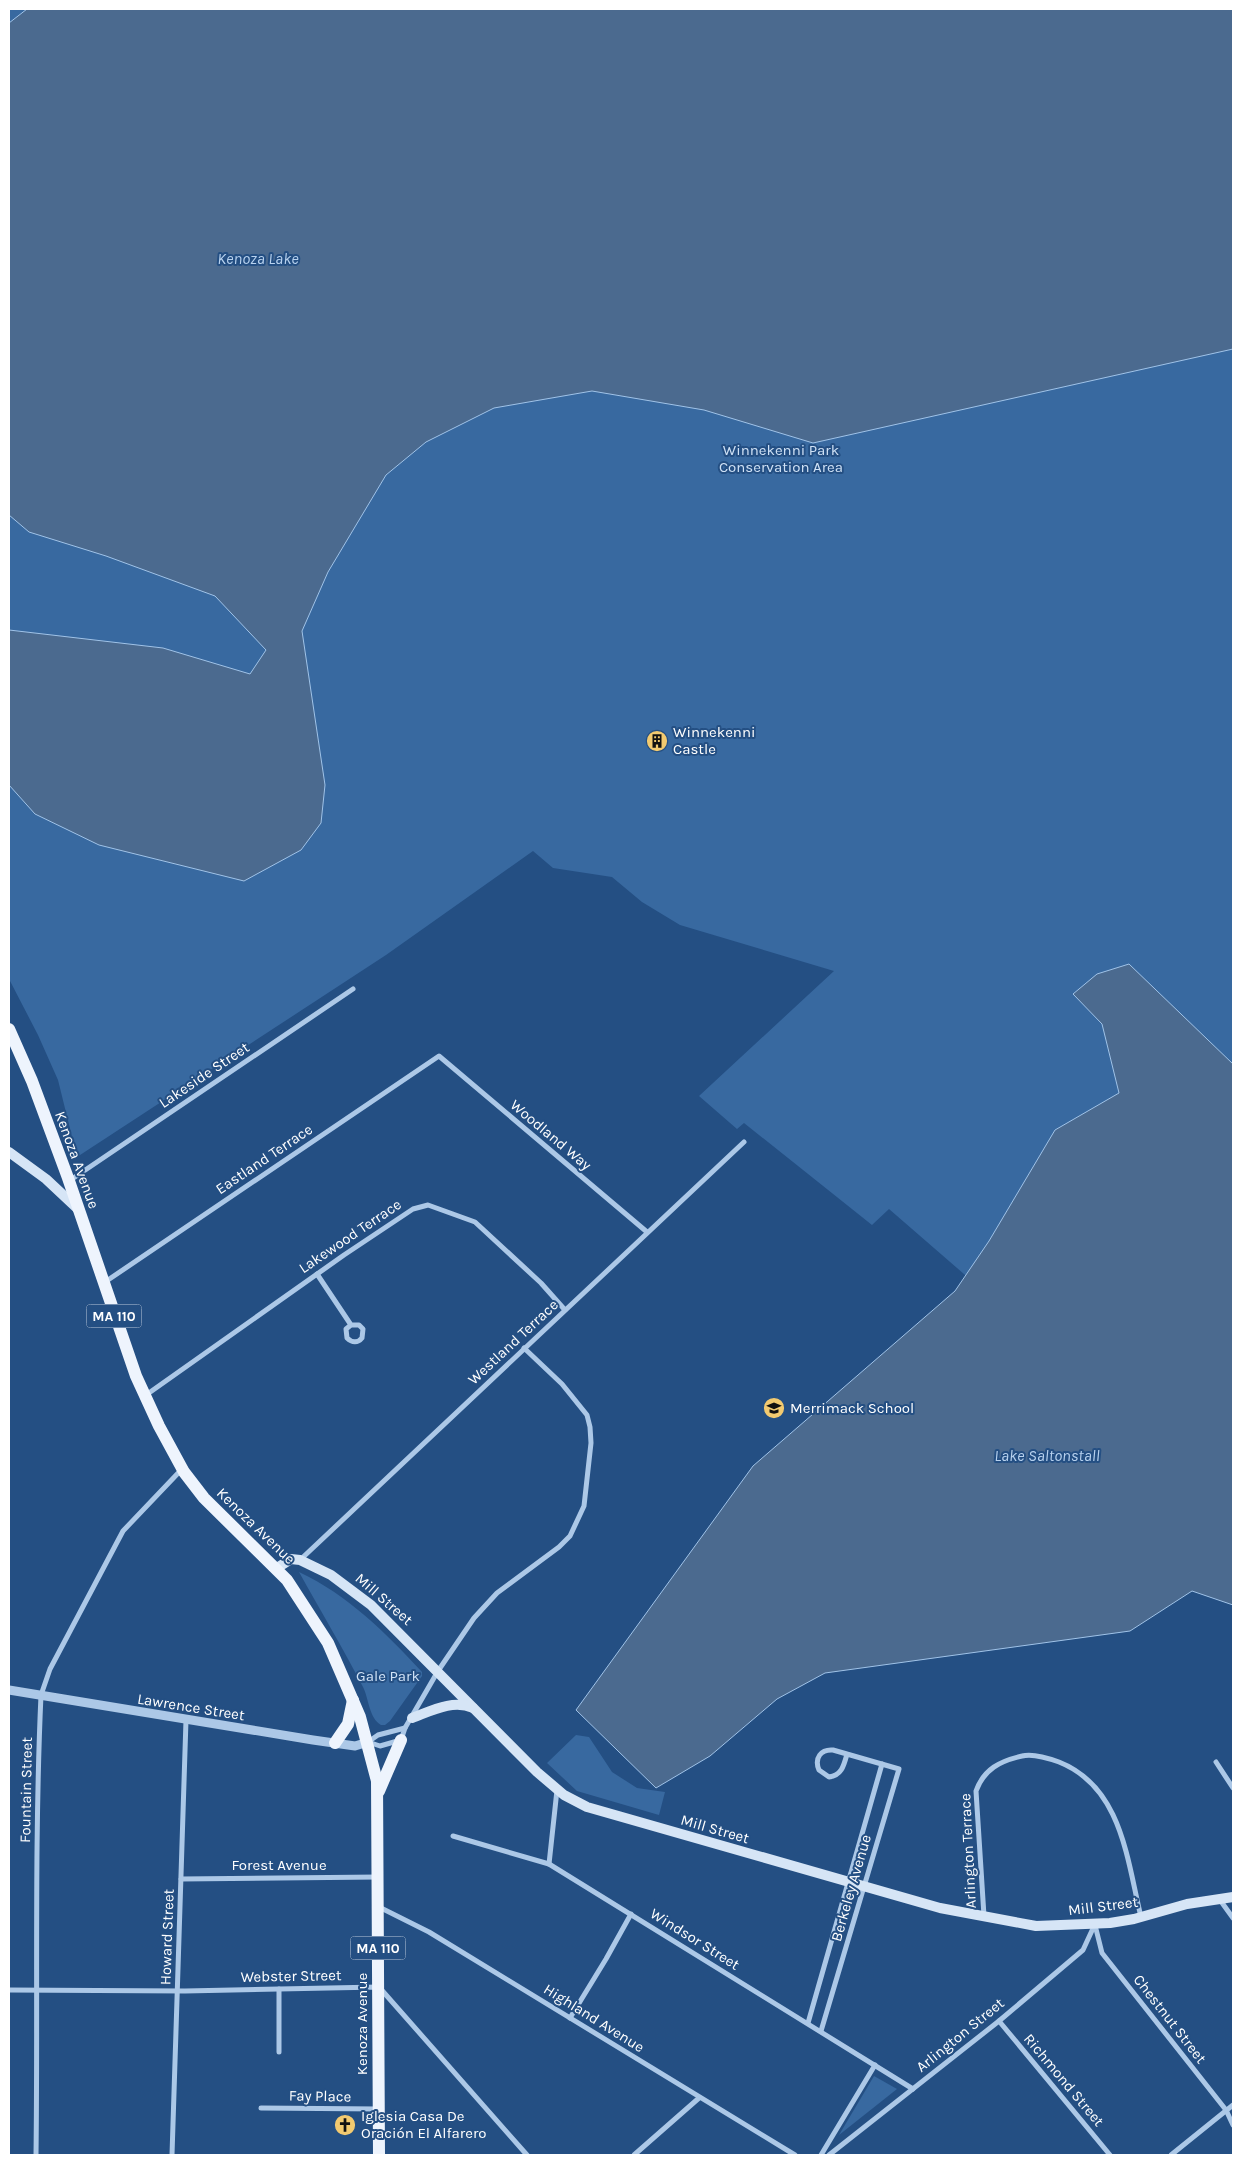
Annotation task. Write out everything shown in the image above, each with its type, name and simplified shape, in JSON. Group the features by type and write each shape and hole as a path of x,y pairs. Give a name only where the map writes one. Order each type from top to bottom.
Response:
{"main road":[{"name":"Kenoza Avenue","path":"9,1029 32,1081 69,1181 103,1284 145,1396 182,1469 210,1505 277,1568 328,1643 354,1700 368,1742 377,1780 378,1794 379,2155"},
{"path":"9,1152 46,1179 78,1209"},
{"path":"277,1568 291,1559 300,1560"},
{"name":"Mill Street","path":"300,1560 331,1575 352,1589 385,1617 537,1772 557,1789 573,1801 605,1813 940,1908 1036,1926 1095,1924 1141,1917 1188,1904 1233,1898"},
{"path":"335,1743 348,1724 354,1700"},
{"path":"412,1718 451,1705 466,1705 475,1709"},
{"path":"378,1794 403,1734"}],"street":[{"name":"Lakeside Street","path":"69,1181 353,989"},
{"name":"Woodland Way","path":"440,1056 647,1232"},
{"name":"Eastland Terrace","path":"103,1284 440,1056"},
{"name":"Westland Terrace","path":"300,1560 744,1142"},
{"name":"Lakewood Terrace","path":"145,1396 317,1274 413,1209 428,1205 476,1222 541,1283 565,1310"},
{"path":"317,1274 351,1325"},
{"path":"368,1742 380,1746 403,1734 438,1671 485,1604 559,1548 570,1536 584,1506 591,1443 587,1415 562,1384 524,1348"},
{"name":"Fountain Street","path":"36,2155 38,1990 36,1891 41,1695 50,1669 123,1531 182,1469"},
{"name":"Lawrence Street","path":"9,1690 355,1746 368,1742"},
{"name":"Howard Street","path":"172,2155 186,1720"},
{"path":"368,1742 378,1734 403,1734"},
{"name":"Berkeley Avenue","path":"821,2031 899,1769 882,1764 847,1754 833,1750 824,1751 818,1758 818,1770 825,1776 837,1775 843,1768 847,1754"},
{"name":"Arlington Terrace","path":"984,1917 976,1791 981,1778 990,1769 1007,1760 1025,1755 1048,1758 1069,1766 1101,1793 1115,1814 1125,1843 1141,1917"},
{"path":"1216,1762 1233,1788"},
{"name":"Berkeley Avenue","path":"808,2023 882,1764"},
{"path":"549,1864 557,1789"},
{"name":"Windsor Street","path":"452,1836 549,1864 913,2089"},
{"name":"Forest Avenue","path":"181,1879 378,1877"},
{"path":"1220,1900 1233,1918"},
{"name":"Highland Avenue","path":"378,1906 429,1932 795,2155"},
{"path":"570,2018 631,1914"},
{"name":"Arlington Street","path":"829,2155 999,2021 1083,1950 1095,1924"},
{"name":"Chestnut Street","path":"1095,1924 1102,1953 1226,2110 1233,2125"},
{"path":"378,1987 528,2155"},
{"name":"Webster Street","path":"9,1990 378,1987"},
{"path":"279,2052 280,1989"},
{"name":"Richmond Street","path":"999,2021 1110,2155"},
{"path":"821,2155 875,2065"},
{"path":"634,2155 699,2098"},
{"path":"1171,2155 1233,2105"},
{"name":"Fay Place","path":"261,2108 379,2109"}],"green space":[{"name":"Winnekenni Park Conservation Area","path":"9,9 1233,9 1233,1073 1111,1026 1128,1099 972,1281 889,1209 872,1225 744,1123 737,1129 699,1096 834,971 680,925 642,902 612,877 553,868 533,851 386,955 77,1157 58,1080 38,1035 9,979"},
{"name":"Gale Park","path":"299,1572 317,1581 350,1603 380,1629 422,1672 422,1676 390,1721 385,1725 381,1725 374,1718 363,1687"},
{"path":"576,1735 589,1737 612,1772 637,1788 665,1792 659,1815 577,1791 547,1763"},
{"path":"874,2076 897,2089 839,2135"}],"water":[{"name":"Kenoza Lake","path":"27,9 1233,9 1233,349 813,443 704,410 592,391 494,408 426,442 386,475 328,572 302,631 325,785 321,823 301,850 244,881 99,845 35,814 9,785 9,630 163,648 250,674 266,650 215,596 106,556 29,532 9,515 9,23"},
{"name":"Lake Saltonstall","path":"1129,964 1233,1064 1233,1605 1192,1591 1130,1631 825,1673 777,1699 710,1756 656,1788 576,1710 753,1466 955,1291 989,1241 1055,1130 1119,1093 1102,1024 1073,994 1097,974"}],"place":[{"name":"Winnekenni Castle","path":"657,741"},
{"name":"Merrimack School","path":"774,1408"},
{"name":"Iglesia Casa De Oración El Alfarero","path":"345,2125"}]}
